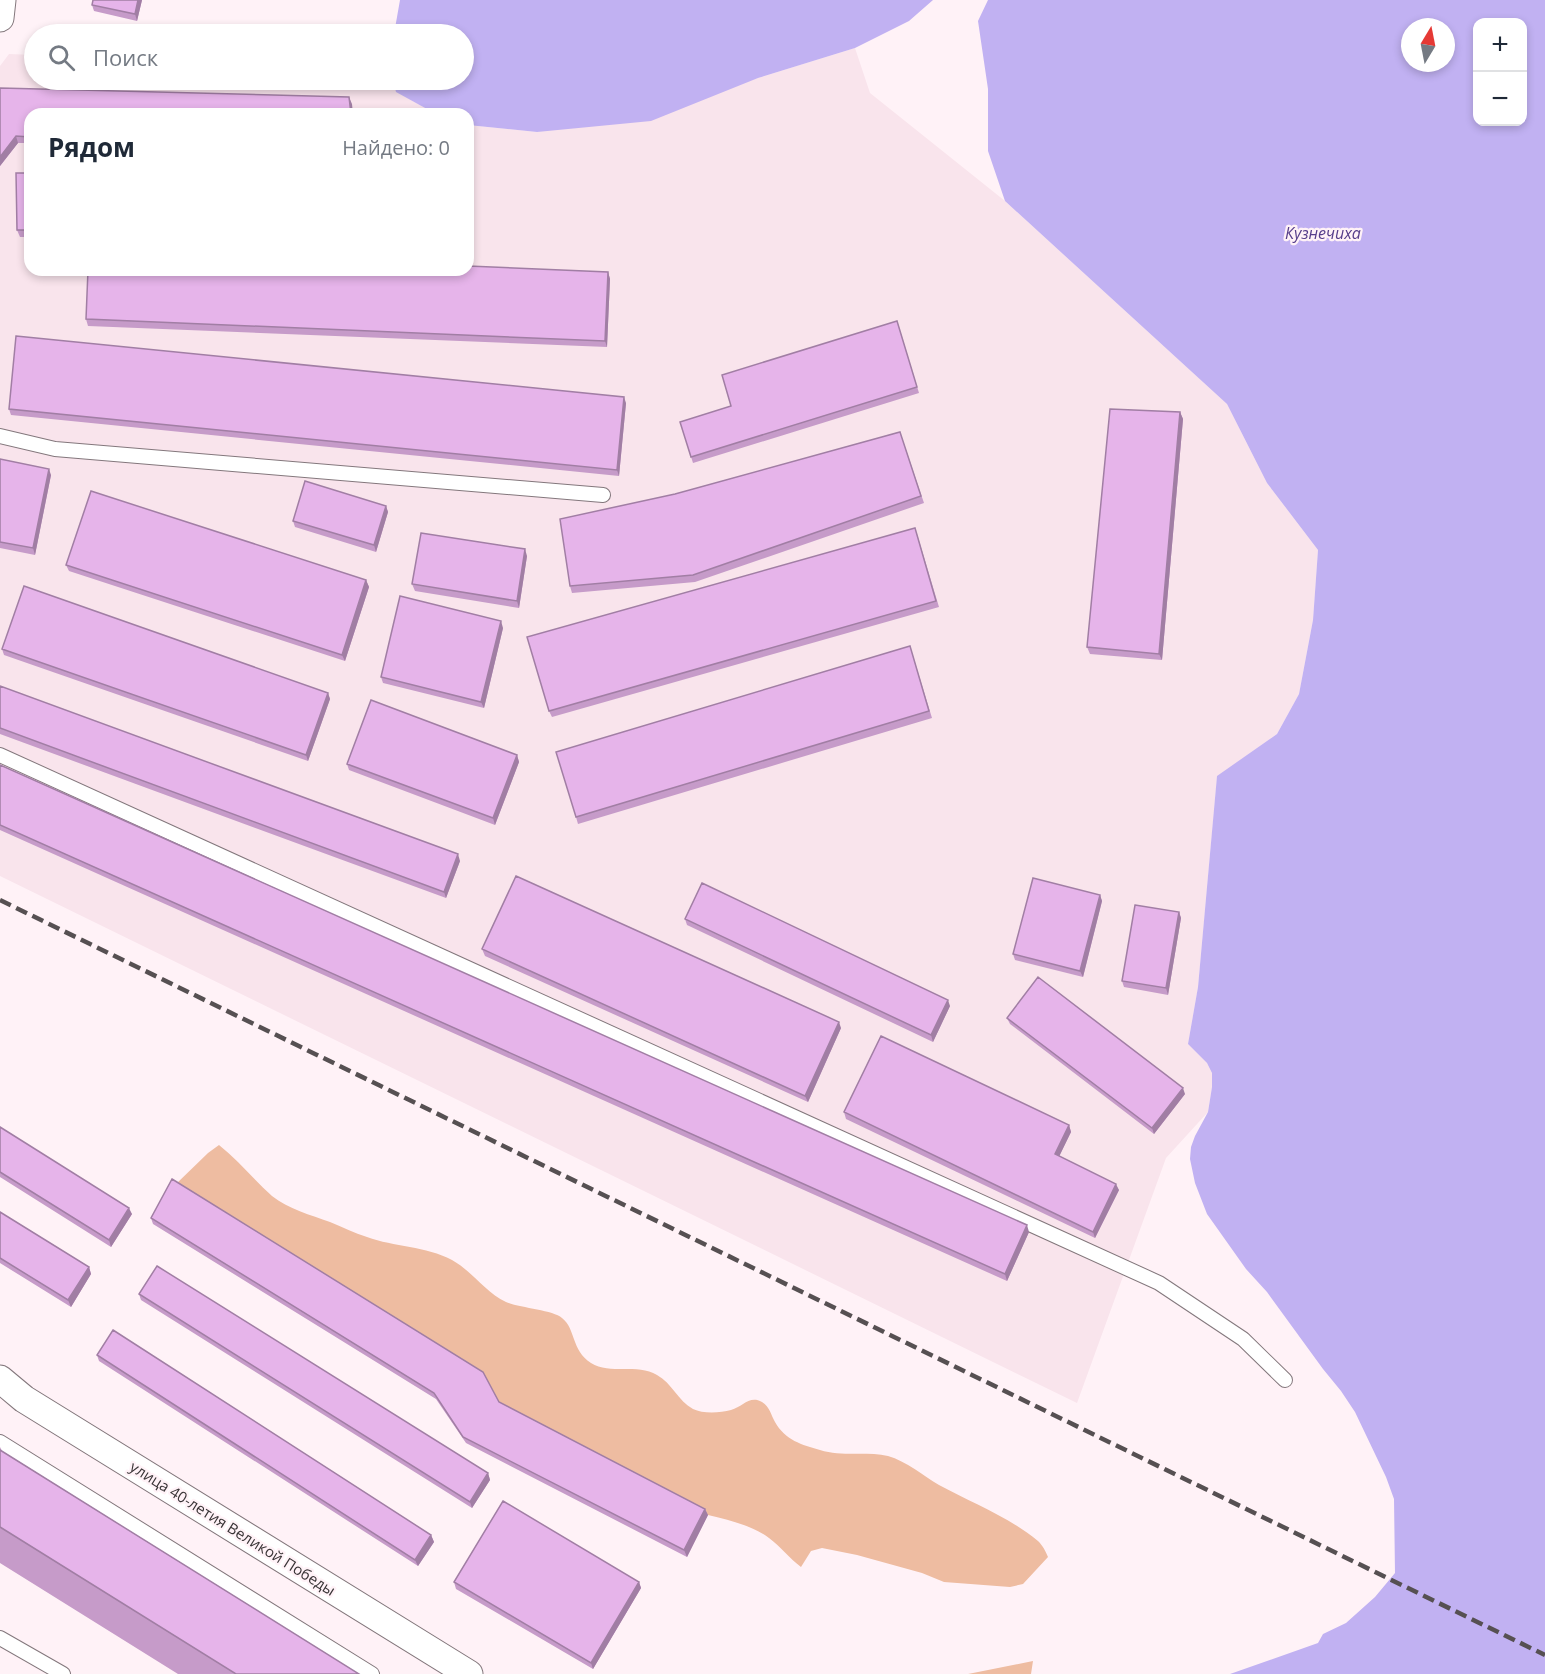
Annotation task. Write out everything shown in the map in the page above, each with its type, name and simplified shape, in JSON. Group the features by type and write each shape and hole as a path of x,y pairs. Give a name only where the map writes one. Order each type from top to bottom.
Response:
{"street":[{"path":"0,18 2,0"},
{"name":"улица 40-летия Великой Победы","path":"0,1379 24,1399 469,1674"}],"lane":[{"path":"0,436 55,449 603,495"},
{"path":"0,755 1159,1283 1243,1339 1285,1380"},
{"path":"0,1443 372,1674"},
{"path":"0,1638 63,1674"}],"shaded area":[{"path":"855,48 870,93 1005,201 1227,404 1267,483 1318,550 1313,620 1299,694 1277,734 1217,777 1198,987 1188,1044 1207,1063 1212,1073 1208,1112 1166,1158 1077,1403 0,876 0,66 9,54 24,55 24,90 396,90 425,108 24,108 24,276 474,276 474,126 537,132 758,78"},
{"path":"219,1145 272,1196 285,1205 367,1237 442,1255 466,1270 498,1298 519,1306 558,1315 570,1328 580,1352 591,1363 607,1368 641,1370 657,1375 688,1406 702,1412 727,1411 757,1400 767,1406 779,1428 800,1444 828,1452 895,1458 939,1485 1027,1532 1044,1548 1048,1557 1023,1584 1010,1587 944,1582 922,1573 822,1548 811,1551 801,1567 762,1533 708,1515 502,1409 175,1185"},
{"path":"1033,1661 1031,1674 968,1674"}],"water":[{"path":"400,0 933,0 909,21 855,48 758,78 651,121 537,132 474,126 474,108 425,108 396,92 396,90 474,90 474,24 396,24"},
{"name":"Кузнечиха","path":"988,0 1545,0 1545,1674 1230,1674 1318,1643 1323,1634 1346,1623 1375,1597 1395,1573 1394,1499 1355,1412 1207,1214 1195,1183 1190,1159 1195,1136 1208,1112 1212,1087 1212,1073 1207,1063 1188,1044 1198,987 1217,776 1277,734 1299,694 1313,620 1318,550 1267,483 1227,404 1005,201 988,151 988,89 978,21"}],"building":[{"path":"93,0 138,0 135,14 92,5"},
{"path":"0,88 349,97 350,108 24,108 24,137 16,136 0,157"},
{"path":"16,173 24,173 24,230 17,230"},
{"path":"474,266 608,272 605,341 86,319 88,276 474,276"},
{"path":"897,321 917,387 691,457 680,422 731,406 722,375"},
{"path":"16,336 624,397 617,470 9,409"},
{"path":"1110,409 1180,412 1159,654 1087,647"},
{"path":"900,432 921,496 693,575 570,586 560,519 675,494"},
{"path":"0,459 49,469 33,548 0,542"},
{"path":"305,481 386,506 374,545 293,521"},
{"path":"91,491 366,580 342,655 66,565"},
{"path":"915,528 936,601 549,711 527,637"},
{"path":"421,533 525,549 517,601 412,584"},
{"path":"24,586 328,693 306,755 2,649"},
{"path":"400,596 501,621 481,702 381,677"},
{"path":"910,646 929,711 576,817 556,752"},
{"path":"0,686 458,854 444,892 0,728"},
{"path":"371,700 517,755 493,818 347,764"},
{"path":"0,765 1027,1225 1005,1274 0,825"},
{"path":"516,876 839,1022 805,1096 482,949"},
{"path":"1033,878 1100,895 1080,971 1013,954"},
{"path":"702,883 948,1000 931,1035 685,919"},
{"path":"1135,905 1179,912 1166,988 1122,981"},
{"path":"1038,977 1183,1088 1152,1128 1007,1018"},
{"path":"881,1036 1069,1125 1055,1154 1116,1184 1093,1232 844,1112"},
{"path":"0,1127 129,1208 109,1240 0,1172"},
{"path":"172,1179 483,1372 499,1402 705,1509 684,1550 463,1437 434,1393 151,1218"},
{"path":"0,1212 89,1267 68,1300 0,1258"},
{"path":"157,1266 488,1473 470,1502 139,1294"},
{"path":"113,1330 431,1535 415,1560 97,1355"},
{"path":"0,1450 359,1674 236,1674 0,1527"},
{"path":"503,1501 639,1582 591,1663 454,1582"}],"railway":[{"path":"0,900 1545,1655"}]}
